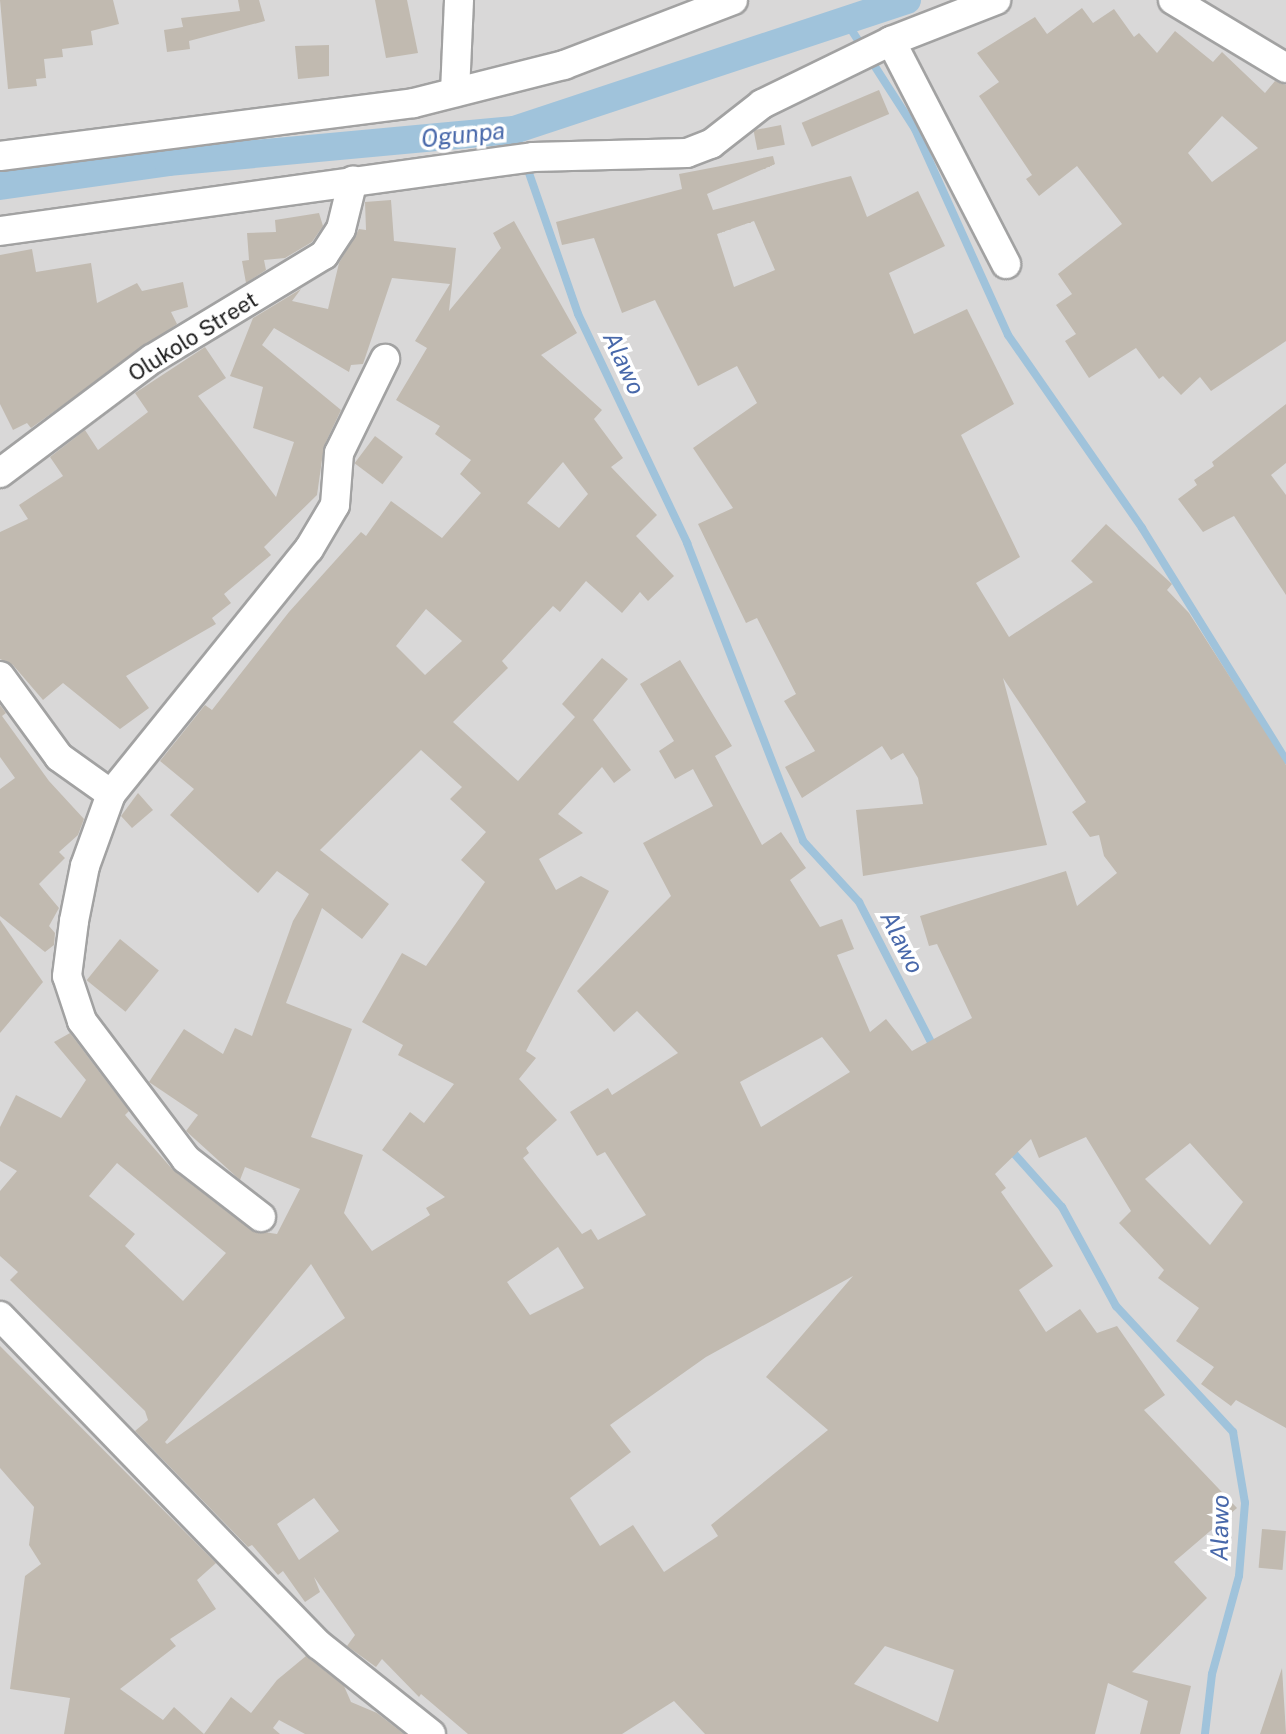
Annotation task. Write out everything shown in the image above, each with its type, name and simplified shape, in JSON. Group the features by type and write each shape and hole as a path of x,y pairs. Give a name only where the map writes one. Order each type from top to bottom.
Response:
{"street":[{"path":"455,92 459,0"},
{"path":"0,156 414,103 564,65 733,0"},
{"path":"0,231 524,158 687,153 711,144 762,104 874,49 996,0"},
{"path":"1173,0 1286,68"},
{"path":"874,49 1006,264"},
{"name":"Olukolo Street","path":"0,473 152,359 324,255 341,229 353,180"},
{"path":"261,1217 186,1159 82,1021 67,976 85,866 111,794 309,549 335,505 339,453 385,359"},
{"path":"0,676 59,757 111,794"},
{"path":"0,1316 319,1645 431,1734"}],"shaded area":[{"path":"0,0 1286,0 1286,1734 0,1734"}],"building":[{"path":"0,0 113,0 119,24 91,31 93,45 62,49 63,57 44,59 46,78 36,79 37,86 8,89"},
{"path":"238,0 259,0 265,21 189,41 190,49 167,52 164,30 183,27 181,18 240,11"},
{"path":"375,0 407,0 418,53 386,58"},
{"path":"1082,8 1093,23 1114,9 1134,37 1139,33 1157,53 1175,31 1213,62 1222,52 1265,93 1275,81 1286,85 1286,341 1211,391 1200,377 1181,395 1163,376 1159,379 1136,348 1089,378 1065,341 1076,334 1056,305 1072,294 1058,274 1122,224 1077,166 1039,196 1026,179 1032,175 979,96 999,82 977,53 1035,17 1047,34","holes":["1222,116 1258,148 1212,182 1188,153"]},
{"path":"329,45 329,76 298,79 295,46"},
{"path":"879,90 889,114 812,147 802,123"},
{"path":"781,125 785,145 757,150 754,130"},
{"path":"773,156 775,164 707,194 713,210 851,176 867,217 918,191 945,246 889,273 914,334 967,309 1014,404 961,435 1020,557 976,583 1009,637 1093,582 1071,561 1106,524 1172,584 1167,590 1189,613 1286,765 1286,1428 1236,1400 1231,1406 1201,1384 1214,1367 1176,1341 1199,1308 1158,1278 1164,1270 1119,1223 1131,1211 1086,1137 1039,1158 1031,1139 995,1174 1006,1188 1001,1192 1053,1266 1019,1290 1046,1332 1080,1309 1097,1333 1117,1326 1165,1395 1144,1410 1237,1508 1174,1562 1207,1598 1132,1672 1191,1686 1180,1734 1140,1734 1148,1701 1108,1683 1095,1734 705,1734 674,1701 622,1734 468,1734 421,1694 419,1697 382,1659 376,1667 347,1646 355,1635 314,1577 320,1592 305,1602 283,1571 278,1575 252,1545 248,1547 135,1431 148,1420 145,1411 10,1280 18,1272 0,1256 0,1191 17,1171 0,1161 0,1127 16,1095 61,1118 86,1080 54,1042 70,1033 129,1111 125,1115 173,1170 251,1230 277,1234 300,1189 245,1167 240,1180 186,1131 198,1115 149,1082 184,1029 223,1054 235,1028 252,1036 293,921 309,894 277,871 258,893 228,867 170,815 194,789 160,761 205,705 212,710 289,612 361,532 366,536 391,501 442,538 481,493 460,474 471,460 435,434 440,426 396,400 427,348 415,341 450,284 392,278 363,364 351,365 349,372 274,328 262,345 341,410 324,446 317,495 264,547 271,555 224,594 231,603 212,618 216,624 126,676 149,708 120,729 63,683 43,700 13,665 0,659 0,532 28,519 19,505 63,476 50,457 85,430 98,450 148,412 135,393 205,347 226,378 198,396 276,497 294,442 253,428 263,387 230,376 253,318 301,289 292,301 328,309 339,263 359,229 366,230 365,202 391,200 394,241 456,248 449,311 501,248 493,233 514,221 577,333 541,355 602,410 594,419 623,458 611,467 657,515 636,536 674,576 648,601 640,592 622,613 586,581 560,612 553,606 502,661 508,668 453,722 518,781 575,717 562,704 602,658 628,679 593,720 631,770 614,783 602,767 558,814 583,833 539,859 556,890 581,876 609,891 526,1051 536,1058 519,1079 557,1120 526,1148 529,1153 523,1158 582,1234 591,1229 598,1240 646,1215 605,1152 597,1156 570,1112 608,1088 612,1095 678,1053 637,1011 614,1032 577,991 671,896 643,843 713,806 693,769 675,779 659,751 674,741 640,684 680,660 732,746 715,756 762,845 781,832 806,868 790,880 820,927 842,919 854,949 837,955 870,1032 886,1019 912,1051 972,1018 937,944 929,946 920,916 1066,871 1077,906 1117,873 1104,856 1099,835 1090,837 1072,812 1086,802 1003,678 1047,845 863,876 856,810 923,804 918,778 903,753 891,760 882,746 802,798 785,767 815,751 784,701 796,694 757,618 746,623 698,524 733,508 693,448 757,403 737,366 698,386 655,300 622,313 594,238 562,245 556,222 682,189 679,174","holes":["754,221 775,270 734,287 717,234","563,462 588,494 559,528 527,503","426,609 462,641 425,675 396,646","421,750 462,787 450,799 486,832 461,860 485,882 426,966 402,953 362,1022 403,1045 398,1055 454,1084 424,1123 410,1112 382,1150 445,1197 426,1208 430,1215 372,1251 344,1213 363,1155 311,1137 352,1029 286,1003 322,908 362,939 389,904 320,850","822,1037 850,1072 761,1127 740,1082","1190,1143 1243,1202 1210,1245 1145,1179","117,1163 226,1253 183,1301 125,1246 135,1234 89,1196","558,1247 584,1288 530,1315 507,1282","311,1264 345,1318 167,1444 165,1442","853,1276 766,1377 828,1430 711,1525 718,1536 664,1572 633,1525 600,1546 570,1498 631,1452 610,1425 706,1357","314,1498 339,1531 299,1560 277,1524","885,1646 954,1670 938,1722 854,1684"]},
{"path":"319,213 323,226 312,242 285,258 264,260 266,270 246,283 242,261 249,260 247,233 276,232 275,220"},
{"path":"32,249 36,272 91,263 97,303 137,283 142,291 183,282 188,307 171,312 177,324 31,428 27,423 13,430 0,404 0,255"},
{"path":"1286,404 1286,463 1271,475 1286,495 1286,595 1234,516 1203,532 1178,499 1197,485 1194,480 1214,466 1212,462"},
{"path":"375,436 403,457 382,484 355,463"},
{"path":"0,705 6,713 2,716 49,781 84,819 78,835 59,852 65,858 39,884 59,908 49,926 55,933 54,945 45,952 0,916 0,789 15,778 0,757"},
{"path":"138,793 153,810 132,828 121,816"},
{"path":"0,920 43,982 0,1033"},
{"path":"120,939 159,970 126,1012 87,980"},
{"path":"0,1346 216,1563 197,1580 216,1609 170,1639 176,1646 120,1689 163,1720 174,1707 204,1734 64,1734 70,1698 10,1689 25,1576 41,1564 29,1545 34,1507 0,1468"},
{"path":"1262,1529 1286,1531 1283,1570 1259,1568"},
{"path":"306,1656 344,1686 351,1702 377,1713 404,1734 305,1734 279,1720 273,1728 280,1734 204,1734 231,1697 251,1713 277,1680"},
{"path":"1282,1668 1286,1734 1260,1734"}],"waterway":[{"name":"Ogunpa","path":"0,186 168,162 514,130 907,0"},
{"path":"847,23 915,129 1008,335 1142,528 1286,760"},
{"name":"Alawo","path":"514,130 578,314 687,543 803,841 859,902 934,1048"},
{"name":"Alawo","path":"1009,1148 1062,1207 1116,1306 1233,1432 1245,1503 1239,1576 1212,1674 1205,1734"}]}
